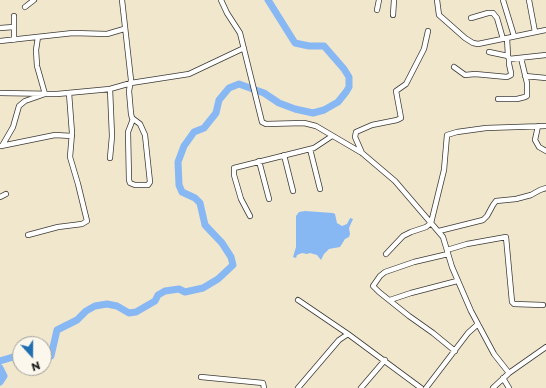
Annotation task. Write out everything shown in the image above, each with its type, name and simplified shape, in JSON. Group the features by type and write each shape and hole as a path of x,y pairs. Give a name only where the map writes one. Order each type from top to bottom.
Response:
{"street":[{"path":"25,7 34,0"},
{"path":"122,0 131,83 129,91 131,114 140,124 145,135 150,182 148,185 135,185 130,183 129,180 128,132 133,118"},
{"path":"220,0 237,27 246,55 260,118 263,123 299,123 312,125 362,153 395,181 443,237 457,281 494,354 509,373"},
{"path":"377,10 378,0"},
{"path":"393,15 394,0"},
{"path":"437,0 439,15 456,31 471,42 478,44 546,30"},
{"path":"503,0 514,36"},
{"path":"529,0 535,32"},
{"path":"454,66 465,75 476,74 507,77 511,75 505,38 493,13 471,18"},
{"path":"14,16 14,40"},
{"path":"0,28 14,28"},
{"path":"0,41 73,33 107,34 124,29"},
{"path":"362,153 355,137 356,132 372,125 397,120 400,118 396,91 406,84 424,49 428,31"},
{"path":"38,38 36,66 45,93"},
{"path":"0,93 69,94 110,89 131,83 189,74 244,48"},
{"path":"489,52 508,58 546,55"},
{"path":"498,99 517,99 526,97 528,91 522,58"},
{"path":"525,76 546,78"},
{"path":"110,89 112,136 110,158"},
{"path":"1,146 14,123 20,106 29,100 43,96 45,93"},
{"path":"28,235 58,227 82,224 86,222 78,184 70,157 72,136 69,94"},
{"path":"538,126 535,140 539,147 546,151"},
{"path":"386,254 403,236 426,228 432,223 444,170 447,135 481,128 546,126"},
{"path":"1,146 55,135 72,136"},
{"path":"250,216 241,199 234,175 234,169 237,166 310,149 319,146 332,136"},
{"path":"310,149 320,189"},
{"path":"284,155 293,191"},
{"path":"259,162 268,199"},
{"path":"439,231 483,220 488,216 496,201 516,199 531,195 546,188"},
{"path":"0,197 6,194"},
{"path":"455,350 374,286 383,273 467,244 506,236 512,303 543,305"},
{"path":"390,300 412,292 457,281"},
{"path":"298,300 385,360 422,388"},
{"path":"426,388 468,333 478,324"},
{"path":"298,388 339,340 348,334"},
{"path":"493,388 509,373 546,347"},
{"path":"361,388 385,360"},
{"path":"201,377 263,383 264,388"},
{"path":"503,378 508,388"}],"water":[{"path":"299,212 333,213 335,214 337,223 342,226 347,224 350,218 353,219 349,228 349,237 345,239 340,247 329,249 321,260 317,255 310,253 302,253 297,255 296,258 293,257 296,247 296,216"}],"waterway":[{"path":"52,352 57,330 77,320 86,311 95,306 107,304 117,306 129,313 136,312 155,301 158,295 165,291 179,289 185,292 203,288 218,279 233,265 231,257 222,243 205,225 200,203 195,198 182,192 179,185 178,162 184,146 194,132 204,128 216,113 219,100 229,88 239,84 264,93 279,103 295,109 313,113 324,110 338,102 346,92 349,87 349,77 344,69 324,46 309,46 295,43 268,0"},
{"path":"0,361 12,357"},
{"path":"0,368 4,376 0,382"}]}
